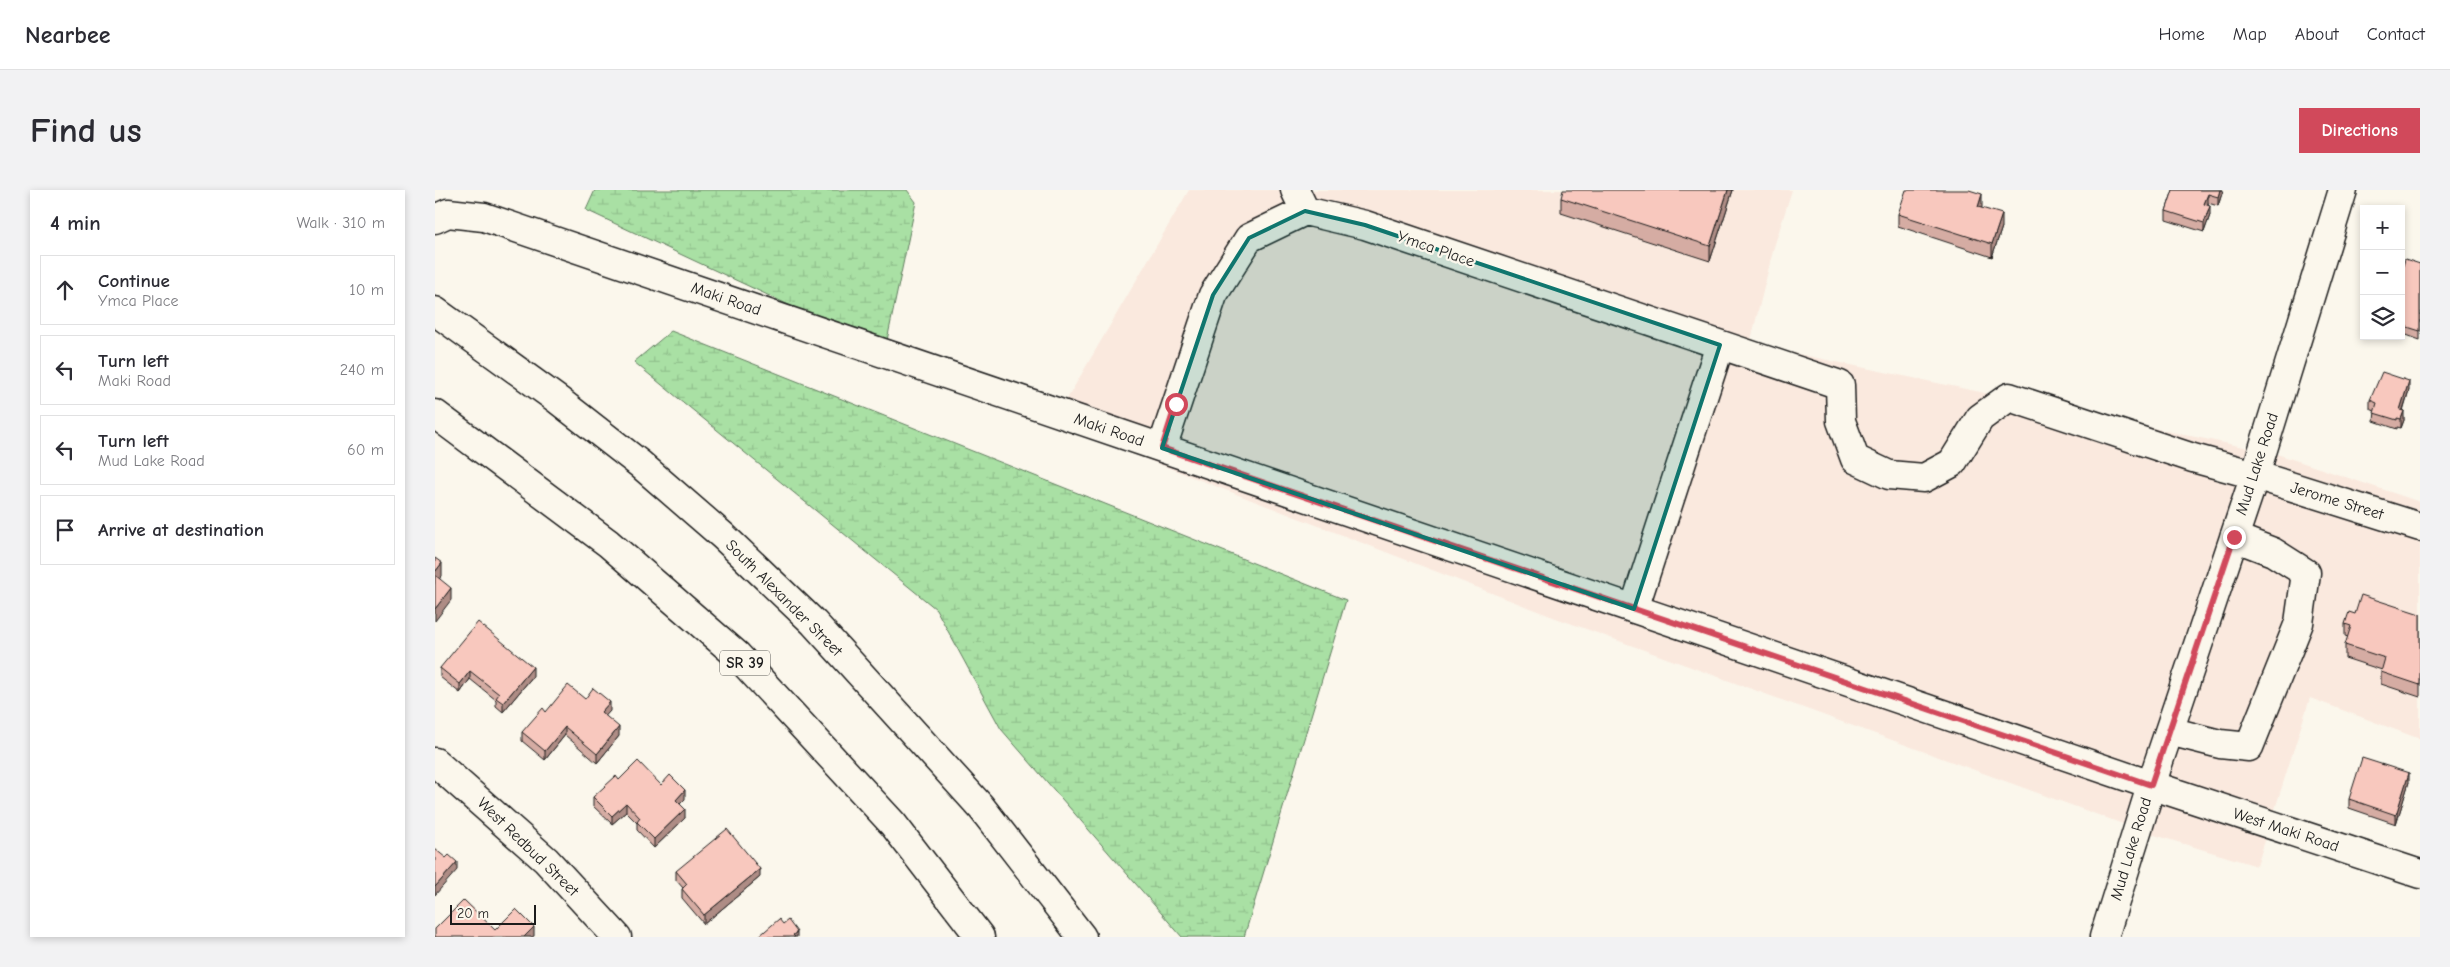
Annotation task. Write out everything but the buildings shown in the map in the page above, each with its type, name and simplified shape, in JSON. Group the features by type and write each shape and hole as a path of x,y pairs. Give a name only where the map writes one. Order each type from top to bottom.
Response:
{"street":[{"name":"Mud Lake Road","path":"2104,937 2151,785 2255,475 2343,190"},
{"name":"Ymca Place","path":"1162,448 1213,295 1249,238 1300,201 1365,225 1840,385"},
{"name":"Maki Road","path":"435,218 448,213 484,217 2151,785"},
{"name":"South Alexander Street","path":"435,312 550,394 646,469 723,536 814,623 981,808 1082,937"},
{"path":"1634,609 1720,345"},
{"name":"Jerome Street","path":"1840,385 1841,421 1855,459 1889,475 1924,478 1952,463 1980,418 2009,397 2193,458 2255,475 2420,526"},
{"name":"SR 39","path":"435,414 608,543 737,655 893,824 980,937"},
{"path":"2169,731 2220,744 2249,747 2299,623 2306,573 2273,552 2234,537"},
{"name":"West Redbud Street","path":"435,762 545,860 617,937"},
{"name":"West Maki Road","path":"2151,785 2420,874"}],"highlighted area":[{"path":"1305,211 1365,225 1720,345 1634,609 1162,448 1213,295 1249,238"}],"shaded area":[{"path":"1189,190 1792,190 1774,247 1750,344 2277,454 2420,502 2420,739 2310,698 2257,866 2148,833 1553,617 1053,423"}],"green space":[{"path":"595,190 907,190 916,202 885,350 586,210"},
{"path":"671,331 1346,600 1244,937 1182,937 1001,729 936,609 634,362"}],"route":[{"path":"1176,404 1162,448 2151,785 2234,537"}]}
